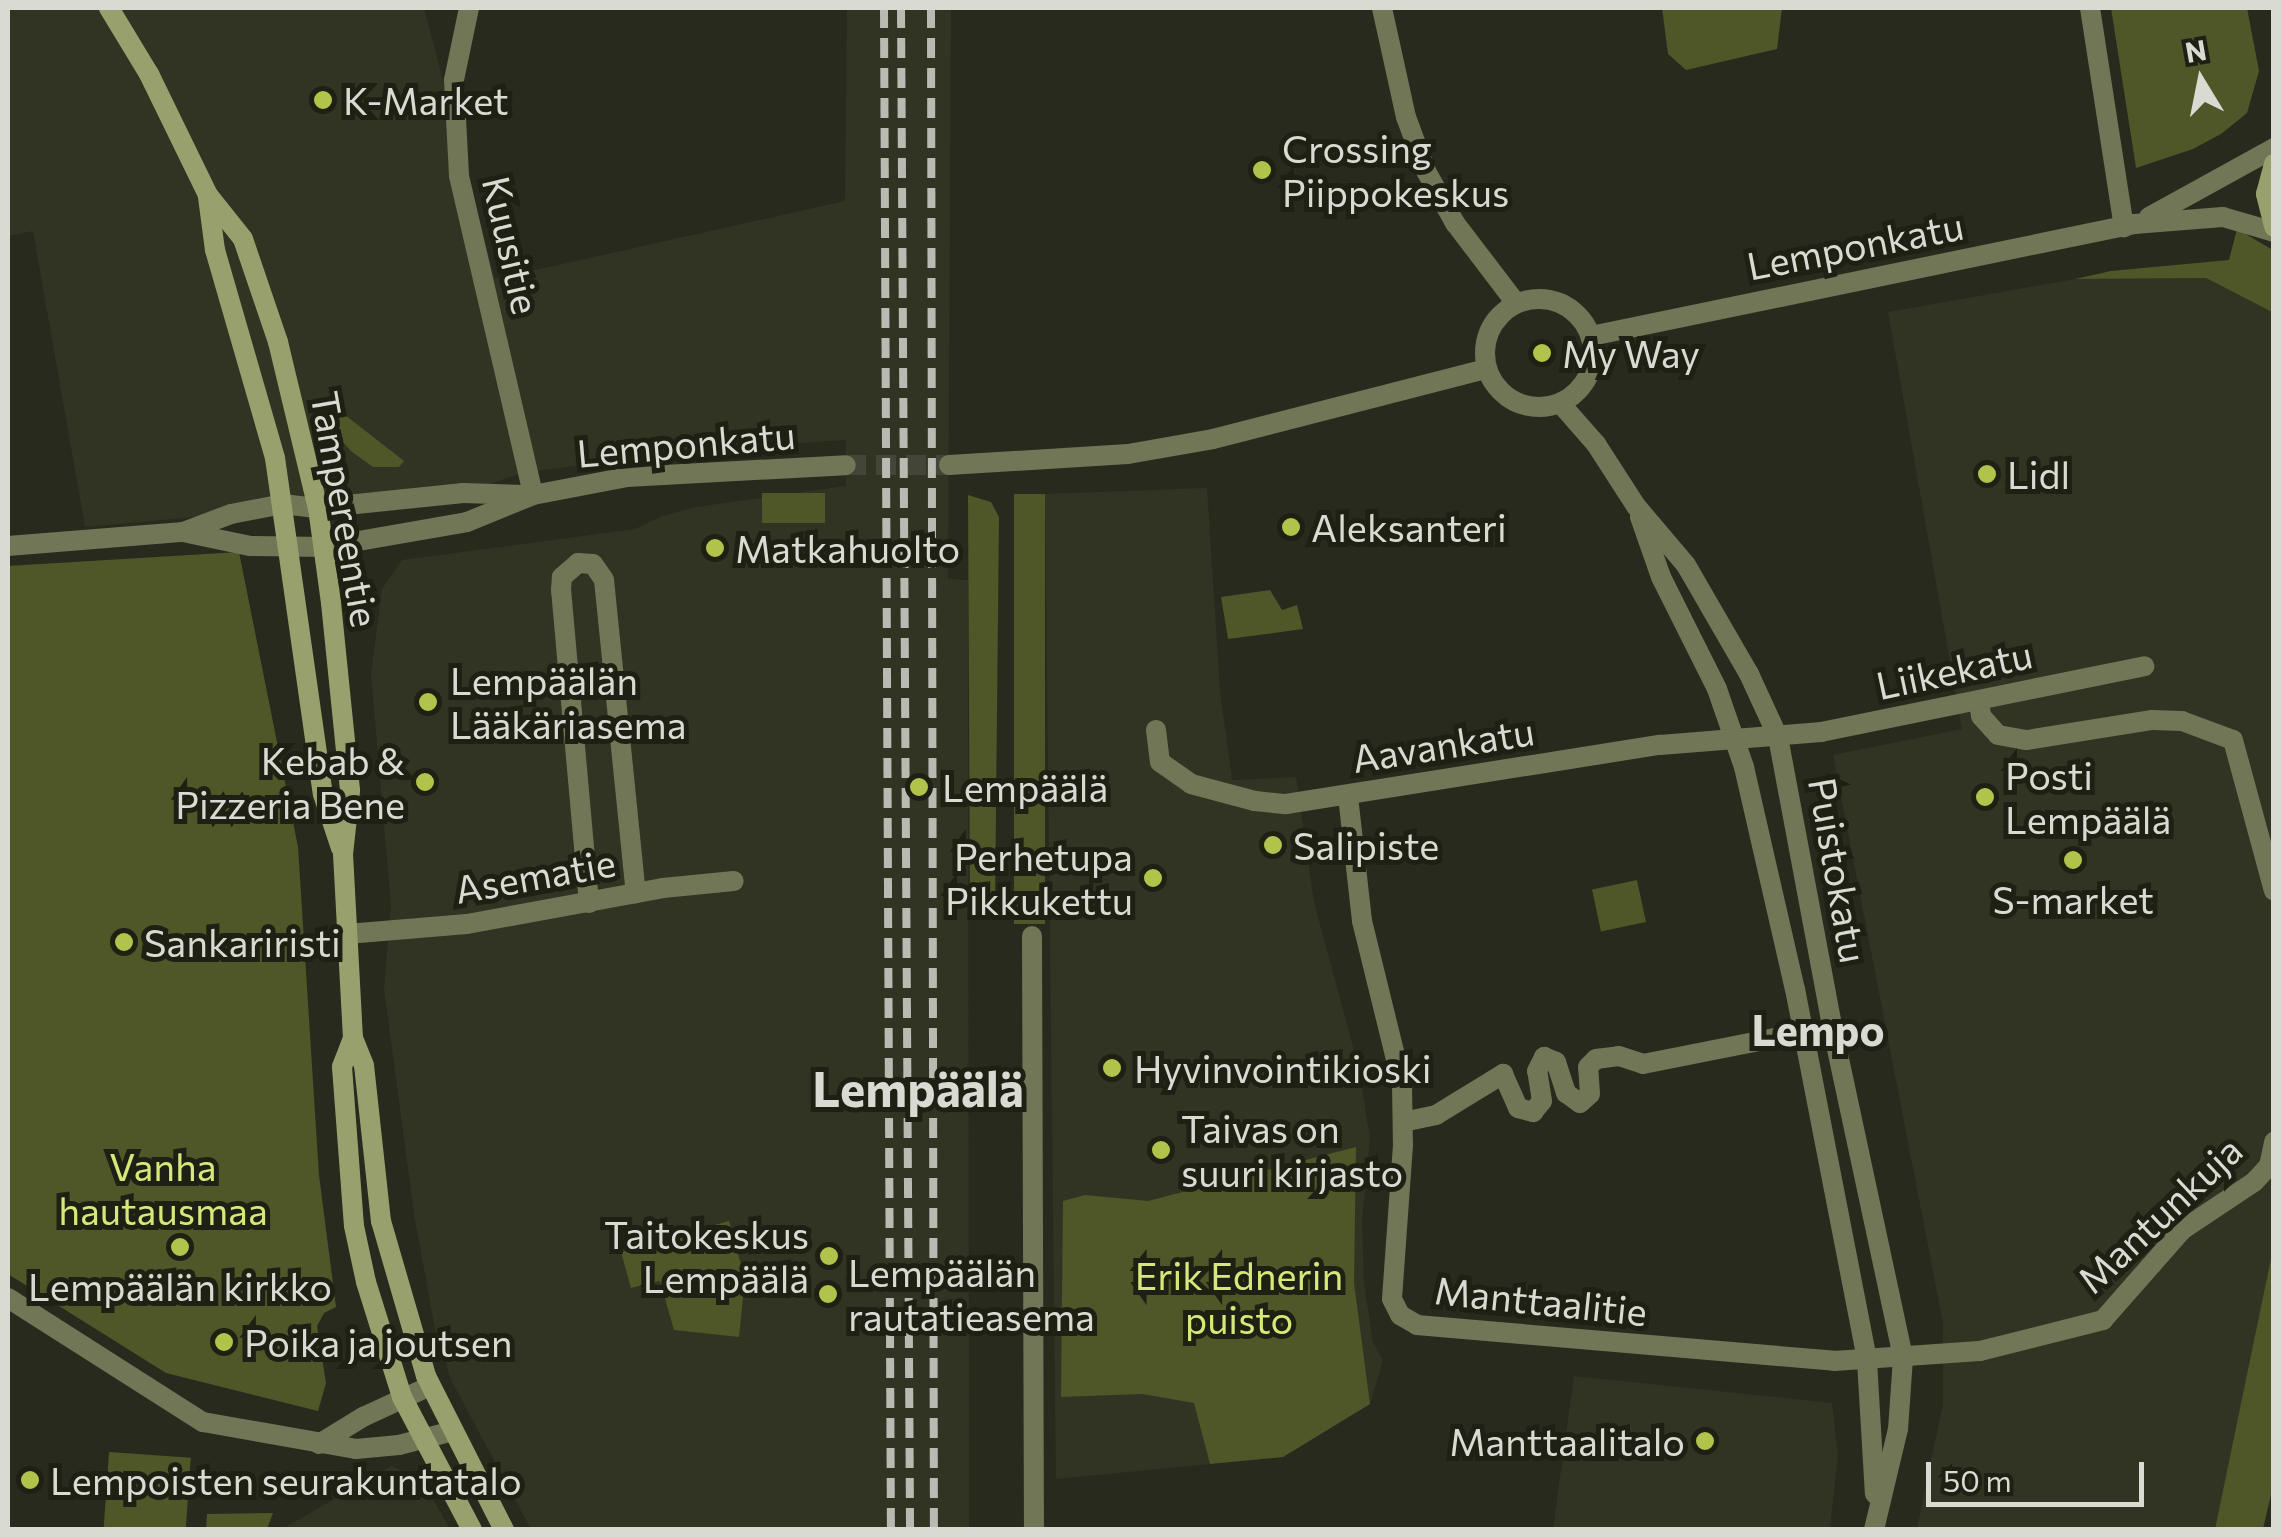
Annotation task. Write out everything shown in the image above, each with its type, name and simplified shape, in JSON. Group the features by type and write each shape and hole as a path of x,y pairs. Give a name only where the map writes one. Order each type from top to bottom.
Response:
{"main road":[{"name":"Tampereentie","path":"109,8 149,74 208,196 243,239 278,342 318,508 350,790 343,854 352,1038 342,1068 354,1226 383,1345 402,1397 472,1530"},
{"path":"2274,164 2266,194 2274,230"},
{"name":"Tampereentie","path":"208,196 215,250 271,441 323,794 343,854"},
{"name":"Tampereentie","path":"352,1038 364,1064 381,1221 411,1336 430,1386 504,1530"}],"street":[{"name":"Kuusitie","path":"469,8 454,80 459,176 533,495"},
{"path":"1382,8 1406,118 1426,171 1455,223 1516,304"},
{"path":"2090,8 2129,225"},
{"name":"Lemponkatu","path":"2129,225 2274,148"},
{"name":"Lemponkatu","path":"1591,336 2129,225 2223,217 2274,230"},
{"path":"1534,298 1569,307 1591,336 1591,368 1584,383 1560,403 1524,405 1494,385 1486,368 1486,338 1503,312 1534,298"},
{"path":"949,465 1128,454 1214,439 1486,368"},
{"name":"Puistokatu","path":"1560,403 1596,444 1636,506 1686,565 1749,674 1778,737 1832,1026 1904,1358 1898,1429 1875,1523"},
{"name":"Lemponkatu","path":"183,532 250,546 324,547 467,522 533,495 627,477 846,465"},
{"name":"Lemponkatu","path":"183,532 231,514 283,504 318,508 463,493 533,495"},
{"name":"Puistokatu","path":"1636,506 1661,578 1718,689 1734,738 1804,1032 1867,1360 1875,1523"},
{"path":"8,546 183,532"},
{"path":"589,902 560,590 562,577 578,562 593,564 604,580 636,893"},
{"name":"Liikekatu","path":"1778,737 2144,666"},
{"path":"1978,700 1981,716 1998,735 2027,740 2152,720 2182,721 2233,740 2274,891"},
{"name":"Aavankatu","path":"1156,730 1160,762 1191,784 1226,795 1286,804 1660,745 1778,737"},
{"name":"Manttaalitie","path":"1348,796 1367,946 1400,1070 1404,1122 1392,1300 1408,1320 1448,1329 1867,1360 1904,1358"},
{"name":"Asematie","path":"347,934 467,924 636,893 734,881"},
{"path":"1032,936 1034,1530"},
{"path":"1404,1122 1436,1115 1503,1074 1518,1108 1534,1112 1542,1101 1537,1071 1544,1057 1556,1062 1566,1093 1580,1103 1590,1094 1588,1067 1596,1059 1618,1056 1644,1064 1832,1026"},
{"name":"Mantunkuja","path":"1904,1358 1980,1351 2104,1320 2182,1230 2238,1194 2269,1166 2274,1142"},
{"path":"8,1298 203,1422 367,1449 453,1431"},
{"path":"319,1444 402,1397 430,1386"}],"shaded area":[{"path":"8,8 424,8 495,279 845,201 847,8 951,8 948,579 968,580 969,1529 531,1529 451,1380 435,1329 414,1214 384,989 391,905 371,674 382,589 402,560 635,529 696,507 846,486 846,440 703,449 522,473 463,493 85,527 33,231 8,236"},
{"path":"2206,278 2272,312 2274,321 2274,1249 2215,1529 1917,1529 1943,1404 1943,1323 1833,755 1962,729 1888,312 2075,279"},
{"path":"1207,488 1220,691 1232,780 1296,777 1314,902 1360,1073 1370,1140 1362,1221 1364,1283 1373,1343 1383,1360 1370,1404 1283,1457 1056,1479 1045,494"},
{"path":"1574,1376 1832,1403 1838,1455 1830,1529 1553,1529"},
{"path":"392,1466 423,1482 450,1529 282,1529"}],"green space":[{"path":"1662,8 1782,8 1777,49 1686,70 1668,54"},
{"path":"2111,8 2247,8 2259,71 2247,113 2221,134 2193,149 2136,168"},
{"path":"2237,229 2273,250 2273,321 2272,312 2206,278 2075,279 2111,271 2229,260"},
{"path":"331,404 404,461 399,467 373,467 352,452 339,438"},
{"path":"762,493 825,493 825,523 762,523"},
{"path":"1014,494 1045,494 1045,924 1014,924"},
{"path":"968,495 991,502 999,517 995,907 970,908"},
{"name":"Vanha hautausmaa","path":"239,552 298,847 319,1175 336,1307 324,1313 317,1326 326,1383 318,1411 166,1373 8,1274 8,566"},
{"path":"1270,590 1282,610 1297,605 1303,629 1228,639 1221,597"},
{"path":"1637,880 1646,922 1601,932 1592,890"},
{"name":"Erik Ednerin puisto","path":"1356,1147 1354,1283 1370,1404 1283,1457 1210,1464 1194,1403 1142,1394 1061,1397 1063,1201 1085,1195 1148,1201"},
{"path":"729,1221 745,1279 739,1337 674,1330 660,1281 631,1288 621,1252"},
{"path":"2273,1249 2273,1486 2263,1529 2215,1529"},
{"path":"109,1452 191,1458 186,1530 104,1529"},
{"path":"273,1513 267,1529 206,1529 207,1514"}],"tunnel":[{"path":"846,465 949,465"}],"railway":[{"path":"884,8 891,1530"},
{"path":"901,8 910,1530"},
{"path":"931,8 934,1530"}],"place":[{"name":"K-Market","path":"323,100"},
{"name":"Crossing Piippokeskus","path":"1262,170"},
{"name":"My Way","path":"1542,353"},
{"name":"Lidl","path":"1987,474"},
{"name":"Aleksanteri","path":"1291,527"},
{"name":"Matkahuolto","path":"715,548"},
{"name":"Lempäälän Lääkäriasema","path":"428,702"},
{"name":"Kebab & Pizzeria Bene","path":"425,782"},
{"name":"Lempäälä","path":"919,787"},
{"name":"Posti Lempäälä","path":"1985,797"},
{"name":"Salipiste","path":"1273,845"},
{"name":"S-market","path":"2073,860"},
{"name":"Perhetupa Pikkukettu","path":"1153,878"},
{"name":"Sankariristi","path":"124,942"},
{"name":"Hyvinvointikioski","path":"1112,1068"},
{"name":"Taivas on suuri kirjasto","path":"1161,1150"},
{"name":"Lempäälän kirkko","path":"180,1247"},
{"name":"Taitokeskus Lempäälä","path":"829,1256"},
{"name":"Lempäälän rautatieasema","path":"828,1294"},
{"name":"Poika ja joutsen","path":"224,1342"},
{"name":"Manttaalitalo","path":"1705,1441"},
{"name":"Lempoisten seurakuntatalo","path":"30,1480"}],"district":[{"name":"Lempo","path":"1818,1029"},
{"name":"Lempäälä","path":"918,1088"}]}
